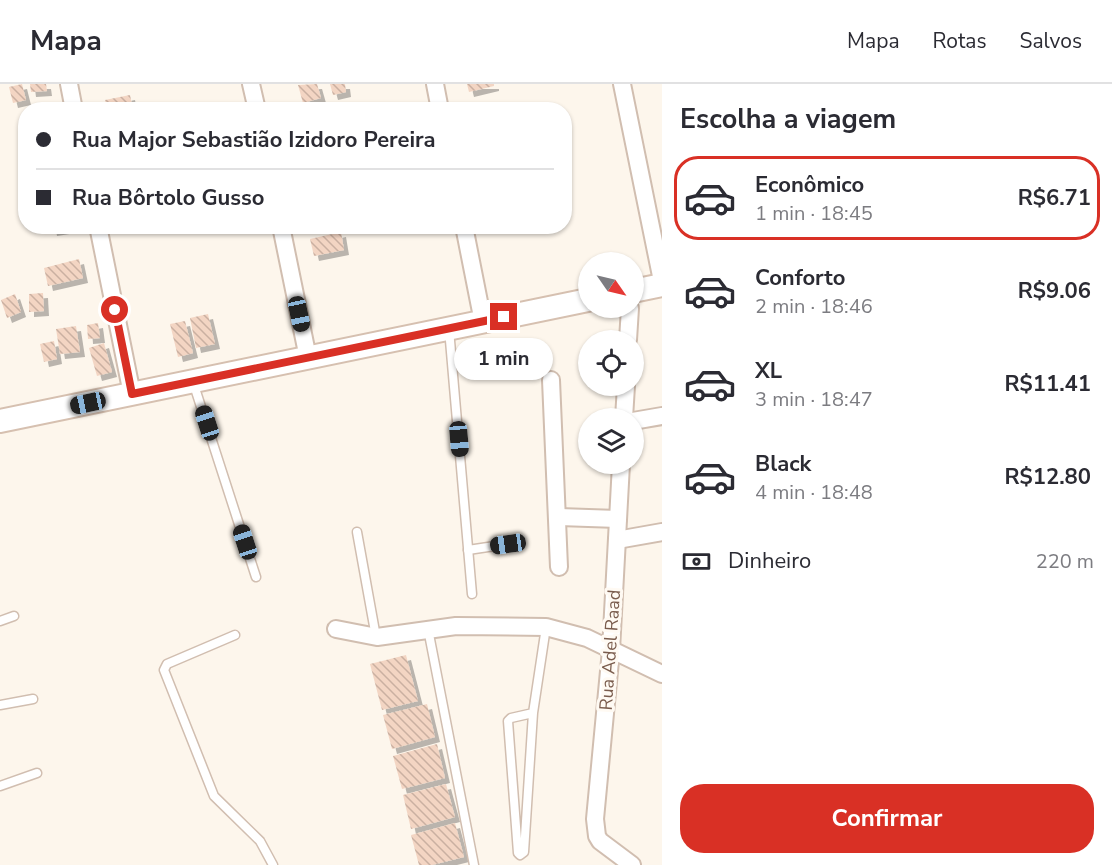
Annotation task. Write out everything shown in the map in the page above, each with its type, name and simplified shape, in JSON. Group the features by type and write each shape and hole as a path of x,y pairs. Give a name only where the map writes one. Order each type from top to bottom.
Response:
{"street":[{"path":"69,84 72,102"},
{"path":"251,84 255,102"},
{"path":"435,84 438,102"},
{"path":"622,84 662,283 644,288"},
{"path":"100,234 132,394"},
{"path":"283,234 308,358"},
{"path":"466,234 483,322"},
{"path":"0,422 578,302"},
{"path":"551,381 559,517 559,567"},
{"path":"644,419 662,416"},
{"name":"Rua Adel Raad","path":"620,474 611,650 595,819 597,836 632,865"},
{"path":"559,517 618,519"},
{"path":"617,540 662,532"},
{"path":"336,629 376,637 428,629 488,625 546,627 568,632 662,674"}],"lane":[{"path":"449,328 472,594"},
{"path":"193,382 256,577"},
{"path":"357,532 376,637"},
{"path":"468,549 508,544"},
{"path":"0,621 14,616"},
{"path":"533,713 511,718 508,721 518,853 520,855 524,852 533,713 546,627"},
{"path":"428,629 474,865"},
{"path":"235,635 167,664 164,670 214,796 260,841 273,865"},
{"path":"0,705 33,699"},
{"path":"0,786 38,773"}],"building":[{"path":"22,84 26,100 13,103 9,87"},
{"path":"30,84 46,84 47,91 31,92"},
{"path":"317,84 321,98 303,102 298,85"},
{"path":"330,84 345,84 346,92 333,95"},
{"path":"467,84 494,84 494,86 469,92"},
{"path":"130,95 131,102 105,102 105,100"},
{"path":"341,234 344,250 314,256 310,239"},
{"path":"79,259 83,278 48,286 44,268"},
{"path":"43,293 44,311 29,312 29,294"},
{"path":"15,294 21,312 7,318 1,300"},
{"path":"208,314 215,344 196,348 190,318"},
{"path":"185,321 193,353 178,357 170,324"},
{"path":"98,323 100,338 88,339 87,325"},
{"path":"76,326 80,352 60,354 56,329"},
{"path":"54,341 57,359 44,362 40,344"},
{"path":"104,343 112,372 97,376 89,348"},
{"path":"406,655 418,701 382,710 370,664"},
{"path":"427,704 435,737 392,749 383,715"},
{"path":"437,744 445,778 402,789 393,756"},
{"path":"446,784 455,817 411,829 403,795"},
{"path":"455,823 464,857 432,865 419,865 411,835"}],"route":[{"path":"115,310 132,394 504,317"}]}
